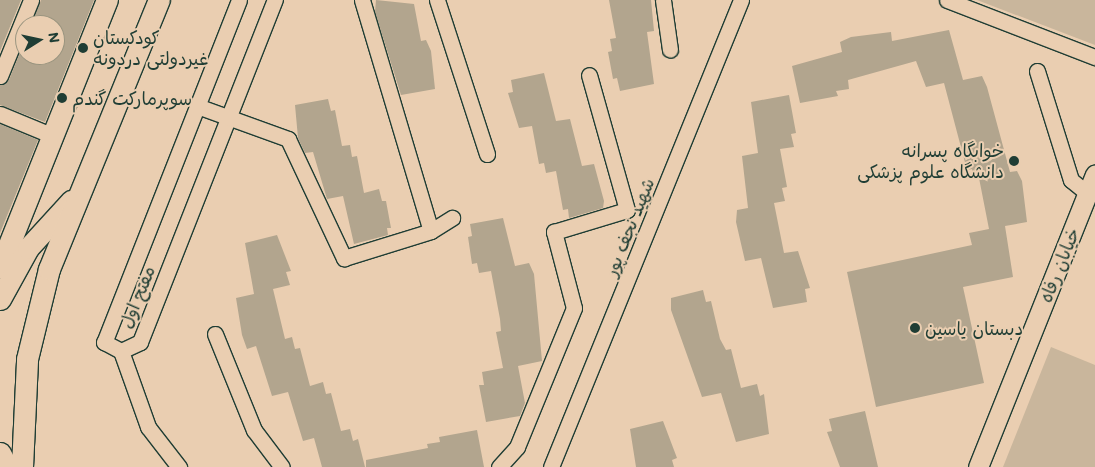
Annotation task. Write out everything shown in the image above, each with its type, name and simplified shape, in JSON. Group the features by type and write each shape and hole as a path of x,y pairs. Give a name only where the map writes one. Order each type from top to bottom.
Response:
{"main road":[{"path":"0,268 51,135 108,0"},
{"path":"22,467 27,359 49,269 76,196 159,0"},
{"path":"0,299 28,248 76,196"},
{"path":"0,453 8,467"}],"street":[{"path":"0,76 31,0"},
{"name":"مفتح اول","path":"239,0 104,342 121,351 140,342 275,0"},
{"path":"362,0 431,231"},
{"path":"437,0 487,154"},
{"path":"663,0 670,50"},
{"name":"شهید نجف پور","path":"551,467 741,0"},
{"path":"947,0 1095,57"},
{"path":"1036,71 1071,180 1088,193"},
{"path":"499,467 517,447 574,308 554,232 627,210 589,75"},
{"path":"197,106 288,139 344,258 431,231 452,218"},
{"path":"0,114 51,135"},
{"name":"خیابان رفاه","path":"978,467 1095,174"},
{"path":"215,334 254,430 282,467"},
{"path":"121,351 148,428 179,467"}],"shaded area":[{"path":"977,0 1095,0 1095,45"},
{"path":"1051,347 1095,365 1095,467 1003,467"}],"building":[{"path":"0,0 21,0 0,51"},
{"path":"41,0 94,0 45,122 0,105 0,85 9,80 15,65 65,65 65,15 35,15"},
{"path":"376,0 414,4 421,41 426,40 431,51 435,89 401,95 375,12"},
{"path":"609,0 651,0 654,31 647,32 654,84 620,91 617,78 613,79 608,52 612,51 610,39 616,38"},
{"path":"949,30 963,80 982,76 987,87 1010,172 1017,171 1022,181 1027,222 1005,226 1013,277 963,287 984,383 876,407 847,272 972,245 969,233 989,229 979,178 974,179 972,169 967,170 944,83 926,87 916,61 848,80 849,89 836,91 838,96 800,103 792,66 842,52 840,42 851,37 891,32 892,41"},
{"path":"544,73 556,121 570,119 582,166 594,164 604,201 603,208 569,218 568,209 563,210 556,171 546,173 544,163 539,164 532,126 519,128 508,93 513,92 511,80"},
{"path":"789,95 796,133 791,134 794,147 780,149 787,187 782,188 785,201 774,203 784,253 798,251 810,288 805,289 807,302 773,308 761,258 745,261 736,222 737,210 748,208 742,156 758,153 751,102"},
{"path":"328,99 331,111 335,110 342,146 350,145 352,157 357,156 364,193 379,189 382,201 386,201 391,228 387,228 388,235 354,244 343,196 327,199 313,152 305,153 298,138 295,105"},
{"path":"0,124 38,140 0,233"},
{"path":"503,218 515,266 529,263 534,274 542,361 518,366 525,403 520,416 486,422 479,385 484,385 482,372 503,368 496,332 501,331 500,319 491,271 479,273 477,263 472,264 468,237 472,236 470,224"},
{"path":"277,235 291,271 286,272 290,285 273,289 285,339 292,337 295,349 300,348 310,386 323,382 326,394 331,393 341,431 350,429 353,441 358,439 365,467 322,467 314,438 303,441 288,392 272,396 256,346 247,349 242,335 236,298 254,294 245,243"},
{"path":"703,290 706,302 711,301 720,339 726,350 731,349 741,388 757,384 760,396 764,394 769,434 736,442 721,393 702,397 671,310 671,298"},
{"path":"865,411 878,467 840,467 827,432 832,431 829,419"},
{"path":"663,421 677,458 672,460 674,467 636,467 630,429"},
{"path":"477,430 484,467 366,467 366,460 428,448 427,444 440,442 439,437"}],"place":[{"name":"کودکستان غیردولتی دردونه","path":"83,48"},
{"name":"سوپرمارکت گندم","path":"62,98"},
{"name":"خوابگاه پسرانه دانشگاه علوم پزشکی","path":"1014,161"},
{"name":"دبستان یاسین","path":"915,328"}]}
